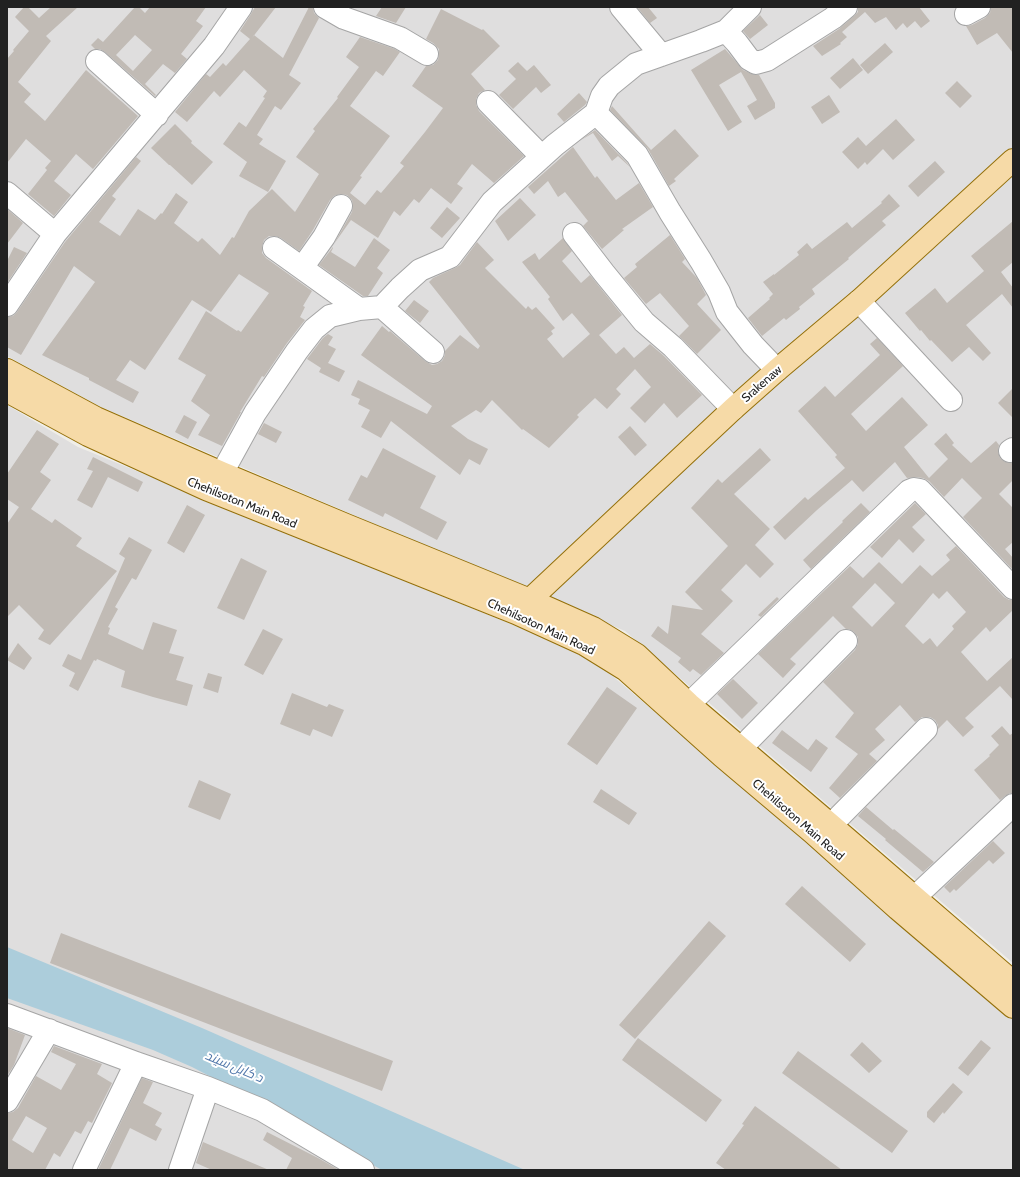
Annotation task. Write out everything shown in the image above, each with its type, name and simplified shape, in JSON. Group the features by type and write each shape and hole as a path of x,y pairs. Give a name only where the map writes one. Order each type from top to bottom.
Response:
{"main road":[{"name":"Srakenaw","path":"523,606 733,409 777,370 859,302 1013,160"},
{"name":"Chehilsoton Main Road","path":"7,370 96,418 354,528 523,606 626,670 722,756 1013,1006"},
{"name":"Chehilsoton Main Road","path":"7,391 88,435 206,489 523,606 593,628 637,656 689,704 1013,982"}],"street":[{"path":"10,294 55,234 214,46 241,7"},
{"path":"325,7 344,18 400,38 426,54"},
{"path":"621,7 661,55"},
{"path":"222,473 255,413 297,351 314,329 330,316 359,309 382,307 420,270 450,257 492,202 555,145 596,113 602,96 609,86 636,64 726,31 750,7"},
{"path":"726,31 749,59 756,63 768,60 834,18 846,7"},
{"path":"97,60 156,115"},
{"path":"488,102 542,158"},
{"path":"596,113 637,155 719,292 727,312 753,345 777,370"},
{"path":"7,193 55,234"},
{"path":"302,268 324,237 341,206"},
{"path":"574,234 604,274 644,322 673,347 733,409"},
{"path":"274,248 359,309"},
{"path":"859,302 951,400"},
{"path":"382,307 433,352"},
{"path":"689,704 909,491 914,489 920,490 1013,588"},
{"path":"741,748 846,641"},
{"path":"831,825 926,729"},
{"path":"914,897 1013,804"},
{"path":"7,1016 208,1088 262,1110 363,1170"},
{"path":"7,1101 49,1030"},
{"path":"84,1170 136,1063"},
{"path":"180,1170 208,1088"}],"shaded area":[{"path":"7,7 1013,7 1013,963 625,631 101,407 7,356"},
{"path":"7,405 78,447 589,656 1013,1016 1013,1170 7,1170"}],"water":[{"name":"د کابل سيند","path":"7,947 202,1028 525,1170 382,1170 192,1067 153,1050 7,998"}],"building":[{"path":"24,7 28,7 39,18 51,7 78,7 46,36 51,41 18,82 31,94 24,102 45,121 86,70 138,116 93,169 76,154 54,181 71,195 54,216 28,194 47,170 45,168 51,161 26,139 7,163 7,59 29,31 15,17"},
{"path":"135,7 139,7 145,13 150,7 206,7 196,21 203,26 181,54 187,59 175,73 163,64 145,84 156,95 155,96 105,52 100,49 95,49 91,45 98,38 103,42","holes":["135,35 152,50 133,71 116,55"]},
{"path":"255,7 276,7 254,35 283,58 309,7 313,7 314,13 319,18 289,75 301,83 281,110 275,106 257,135 263,139 259,144 286,161 268,192 239,176 247,162 223,144 239,122 246,127 265,98 263,97 267,91 244,70 220,97 214,91 187,122 175,112 206,74 210,77 223,63 226,66 250,39 240,31"},
{"path":"382,7 406,7 396,23 376,16"},
{"path":"637,7 648,7 657,18 650,23"},
{"path":"858,7 919,7 930,21 921,28 915,21 907,28 903,23 896,30 886,17 875,23 865,12 842,32 847,37 840,43 841,44 822,56 813,46 839,29 854,16 858,12"},
{"path":"991,7 1013,7 1013,53 997,33 977,45 966,26 972,25 985,18 990,13"},
{"path":"441,9 482,30 483,29 500,46 471,74 485,90 479,93 476,99 476,105 479,111 524,156 494,183 472,164 457,184 463,188 451,204 431,188 419,203 414,199 400,216 394,211 378,238 351,220 334,244 352,212 353,206 352,200 347,195 340,194 334,196 330,200 299,251 276,236 269,236 264,240 262,253 266,258 312,291 303,306 305,307 300,317 305,320 264,377 262,376 240,412 222,446 198,435 210,415 191,401 206,375 178,359 206,311 237,331 238,330 241,332 269,293 239,274 211,312 192,300 145,370 130,360 116,380 139,392 133,403 89,380 89,378 42,355 95,282 74,266 21,355 7,347 7,317 13,316 17,312 65,242 136,157 141,161 112,196 116,199 99,222 120,236 138,209 155,220 161,213 162,214 176,193 188,202 174,223 198,242 202,238 220,255 232,237 234,238 249,211 272,189 295,212 319,174 296,157 315,131 313,129 338,98 337,97 359,67 346,57 360,37 400,52 383,76 376,71 350,106 390,136 360,176 362,177 350,193 365,205 377,190 381,193 404,166 400,163 443,108 412,86 426,66 433,65 438,60 439,49 426,39"},
{"path":"760,15 768,25 750,39 743,31"},
{"path":"885,43 893,52 868,74 860,65"},
{"path":"725,49 743,70 754,75 759,75 775,103 775,108 755,120 747,106 757,100 741,72 719,85 742,122 728,131 691,70"},
{"path":"853,58 863,70 840,89 830,78"},
{"path":"518,62 527,71 534,65 551,85 541,93 536,87 513,109 499,95 516,79 508,71"},
{"path":"957,81 972,96 960,108 945,93"},
{"path":"579,93 587,102 564,122 557,114"},
{"path":"829,95 840,112 822,124 811,107"},
{"path":"612,106 651,150 675,129 699,156 674,179 676,181 669,186 648,149 610,110"},
{"path":"896,119 915,140 893,160 883,149 867,165 865,162 858,169 842,152 858,137 866,146"},
{"path":"175,124 192,141 191,143 213,162 192,185 151,148"},
{"path":"595,130 630,167 618,156 612,161 593,133 581,140"},
{"path":"573,147 595,178 597,176 616,200 639,183 653,207 622,229 624,230 602,249 583,226 588,221 565,192 558,197 548,181 534,194 528,187"},
{"path":"935,161 945,172 918,197 908,186"},
{"path":"889,194 900,206 882,221 886,225 848,258 849,259 812,289 815,294 799,307 800,309 786,320 784,318 762,336 748,318 770,299 769,298 773,294 763,282 799,255 797,252 807,243 812,249 847,222 852,228 882,203 881,202"},
{"path":"520,198 536,215 508,241 495,221"},
{"path":"447,207 460,218 442,238 430,228"},
{"path":"7,209 23,223 7,244"},
{"path":"1013,221 1013,262 1001,272 1013,288 1013,308 1002,294 966,325 991,353 983,361 969,347 952,362 921,330 920,331 905,313 935,288 947,303 984,271 971,256"},
{"path":"670,235 685,259 682,262 697,278 706,295 697,304 721,330 697,354 679,336 689,326 660,293 646,304 624,278 637,267 635,264"},
{"path":"374,238 390,250 377,268 383,273 368,296 363,296 319,265 333,247 331,252 355,267"},
{"path":"563,238 572,251 562,261 581,283 590,275 622,315 599,335 616,354 624,347 634,358 650,344 664,356 702,395 677,418 664,403 645,423 630,408 651,387 635,369 616,389 621,394 607,409 595,398 577,415 579,417 549,448 523,429 522,430 492,400 481,413 476,410 451,426 468,439 488,449 480,465 469,459 460,475 391,421 381,438 361,427 370,410 358,404 360,399 351,395 358,380 427,414 432,406 361,355 382,326 432,365 442,361 445,351 460,335 478,349 480,346 429,282 433,278 460,265 477,242 494,260 485,268 526,309 528,306 532,310 536,307 555,328 551,331 553,334 547,339 563,358 590,334 572,313 563,321 548,299 550,297 522,262 535,253 539,260"},
{"path":"14,247 27,253 7,283 7,261"},
{"path":"414,300 429,311 420,323 405,311"},
{"path":"328,334 333,337 328,345 336,349 328,363 345,371 339,382 319,372 321,368 307,359 323,338"},
{"path":"877,338 903,366 851,414 866,431 902,397 928,425 904,447 929,478 948,459 934,444 946,433 954,443 952,445 971,463 996,441 999,445 998,451 1000,458 1005,462 1013,463 1013,480 999,494 1013,508 1013,542 1005,549 1013,558 1013,570 963,517 982,498 962,478 944,497 929,481 916,477 907,478 895,462 863,492 852,480 785,540 773,527 805,497 808,500 845,468 835,457 837,455 798,411 825,386 835,397 880,355 870,344"},
{"path":"1013,388 1013,418 998,403"},
{"path":"184,415 197,422 188,439 175,432"},
{"path":"264,423 282,432 276,443 258,434"},
{"path":"630,426 647,445 635,456 618,437"},
{"path":"37,430 59,444 40,472 51,480 31,509 52,523 55,519 82,538 76,546 117,571 50,645 38,639 44,630 19,605 7,617 7,524 19,507 7,499 7,474"},
{"path":"383,448 436,476 420,508 447,522 437,540 385,513 383,517 348,500 361,475 367,478"},
{"path":"760,448 771,460 734,494 770,529 755,545 774,564 760,578 746,564 721,590 733,601 701,634 724,653 701,675 693,669 690,672 678,662 681,658 651,636 658,626 668,634 672,605 703,610 685,592 728,546 691,508 718,479 722,483"},
{"path":"93,457 143,482 138,492 108,477 92,508 77,500 93,471 87,469"},
{"path":"861,503 870,512 811,569 803,560"},
{"path":"915,503 926,514 912,527 925,540 913,553 899,539 882,558 870,547"},
{"path":"187,505 205,515 184,553 167,543"},
{"path":"129,537 152,550 136,580 132,578 115,607 118,609 108,627 110,628 108,634 143,650 153,622 177,630 169,653 184,657 176,680 193,685 187,706 121,687 125,671 97,659 96,661 94,660 78,691 69,686 75,673 62,666 68,654 81,660 125,558 119,554"},
{"path":"956,546 1004,597 1009,600 1013,600 1013,610 990,632 986,627 961,652 987,681 1013,657 1013,700 1000,686 965,718 974,727 963,737 947,720 938,729 938,725 935,720 930,717 922,717 915,722 900,705 875,729 885,740 869,754 877,761 840,798 829,788 858,754 835,737 854,713 823,682 855,650 858,644 858,637 854,632 846,629 833,616 790,659 796,664 783,678 758,654 850,566 863,578 879,562 902,584 920,565 932,576 950,560 946,555","holes":["875,583 895,603 872,627 852,607","947,591 966,612 952,626 954,629 937,647 930,638 923,644 905,626 933,593 939,599"]},
{"path":"241,558 267,571 244,620 217,608"},
{"path":"777,597 779,599 761,617 758,615"},
{"path":"263,629 283,639 263,675 244,665"},
{"path":"18,643 32,658 24,670 7,660"},
{"path":"208,673 222,677 218,693 203,688"},
{"path":"733,679 758,703 742,719 717,694"},
{"path":"607,687 637,708 597,765 567,744"},
{"path":"292,693 327,707 329,704 344,710 332,737 313,729 310,736 280,724"},
{"path":"1002,726 1010,735 1013,733 1013,793 1010,793 1000,800 974,770 990,756 989,755 999,745 991,736"},
{"path":"782,730 808,750 816,739 828,748 811,772 772,743"},
{"path":"199,780 231,794 220,820 188,807"},
{"path":"601,789 637,813 629,825 593,802"},
{"path":"866,807 934,862 923,872 858,816"},
{"path":"993,841 1005,853 993,864 989,860 956,891 954,889 950,893 944,887"},
{"path":"802,886 866,944 850,962 785,904"},
{"path":"709,921 726,936 635,1039 619,1025"},
{"path":"61,933 393,1061 382,1091 50,963"},
{"path":"7,1028 25,1035 14,1065 7,1076"},
{"path":"638,1038 722,1100 706,1122 622,1060"},
{"path":"981,1040 991,1048 968,1076 958,1068"},
{"path":"862,1042 882,1061 869,1073 850,1055"},
{"path":"54,1046 102,1064 97,1074 112,1083 92,1123 88,1121 81,1134 75,1131 60,1157 54,1153 45,1170 7,1170 7,1113 13,1112 18,1108 36,1076 61,1090 76,1064 51,1052","holes":["26,1116 47,1128 33,1153 12,1140"]},
{"path":"798,1051 908,1131 892,1153 782,1073"},
{"path":"142,1078 153,1082 143,1103 162,1113 155,1125 162,1129 156,1141 130,1128 110,1170 98,1170"},
{"path":"953,1083 963,1092 934,1123 927,1117 927,1112"},
{"path":"755,1106 842,1170 726,1170 716,1163 744,1125 742,1124"},
{"path":"267,1132 339,1170 286,1170 292,1158 263,1140"},
{"path":"203,1142 269,1170 212,1170 196,1163"}]}
